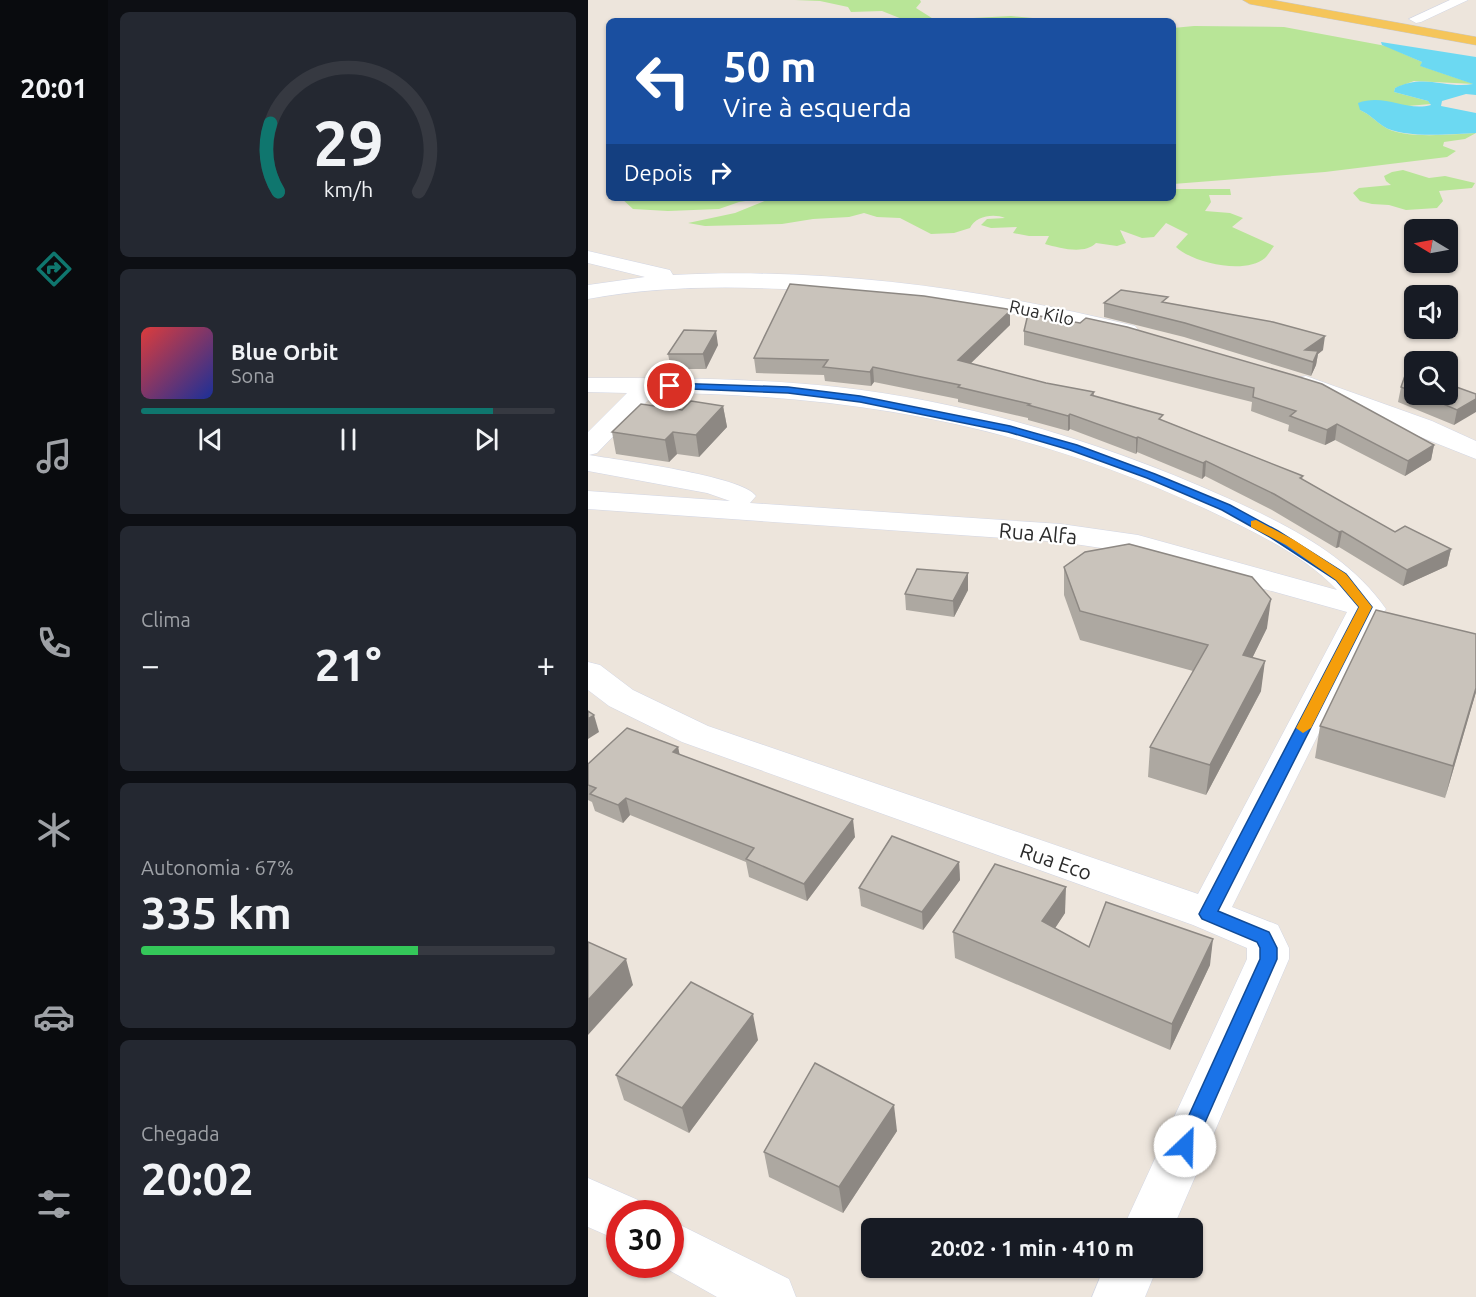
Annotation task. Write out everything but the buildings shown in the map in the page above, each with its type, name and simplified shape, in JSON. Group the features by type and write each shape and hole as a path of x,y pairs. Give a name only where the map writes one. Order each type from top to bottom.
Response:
{"main road":[{"path":"1250,0 1476,41"},
{"path":"1306,0 1476,30"}],"street":[{"path":"1416,19 1461,0"},
{"path":"588,257 684,280"},
{"name":"Rua Kilo","path":"588,292 684,280 792,282 913,291 978,299 1046,312 1149,337"},
{"path":"1284,375 1423,427 1476,450"},
{"path":"588,386 649,385 788,390 860,399 1010,429 1074,448 1151,476 1226,508 1281,538 1341,577 1382,612 1208,914"},
{"path":"588,447 649,385"},
{"path":"588,463 713,486 786,512"},
{"name":"Rua Alfa","path":"588,500 786,512 1061,533 1138,544 1382,612"},
{"name":"Rua Eco","path":"588,673 621,698 695,734 1208,914 1263,937 1269,948 1269,959 1152,1218"},
{"path":"588,1201 606,1210"},
{"path":"684,1251 770,1297"},
{"path":"1118,1297 1127,1278"}],"green space":[{"path":"795,0 920,0 916,8 932,18 900,18 882,11 851,12 848,7 820,1"},
{"path":"1011,16 1033,18 973,18"},
{"path":"1284,27 1386,46 1422,62 1421,66 1474,84 1414,81 1395,88 1394,92 1428,101 1431,104 1360,110 1383,126 1402,133 1428,135 1476,133 1465,139 1444,142 1443,146 1456,151 1447,157 1325,172 1176,184 1176,28"},
{"path":"1403,170 1429,178 1445,176 1475,183 1472,188 1439,191 1443,201 1437,208 1406,210 1389,205 1372,204 1360,201 1353,193 1359,188 1391,185 1384,176"},
{"path":"1176,189 1230,189 1231,195 1209,195 1211,202 1205,211 1230,213 1243,218 1232,227 1274,246 1265,258 1256,263 1233,266 1206,262 1184,253 1176,247 1188,234 1166,223 1154,237 1142,238 1120,230 1126,243 1117,246 1096,243 1079,250 1045,244 1049,236 1013,233 1017,227 991,228 981,225 987,219 1005,218 996,216 980,218 970,228 954,233 931,234 900,218 877,217 864,213 849,217 782,224 705,226 688,223 735,213 765,201 1176,201"},
{"path":"624,201 746,201 719,209 668,211 633,209"}],"water":[{"path":"1381,42 1476,57 1476,95 1466,94 1442,101 1441,106 1476,113 1476,133 1428,135 1402,133 1383,126 1360,110 1358,103 1377,100 1422,107 1431,105 1428,101 1394,92 1395,88 1406,84 1425,81 1454,85 1473,84 1420,66 1422,62 1382,45"}],"slow traffic":[{"path":"1256,524 1290,543 1341,577 1366,607 1303,728"}],"route":[{"path":"670,386 788,390 860,399 1010,429 1074,448 1151,476 1226,508 1274,534 1341,577 1366,607 1208,914 1263,937 1269,948 1269,959 1185,1146"}]}
